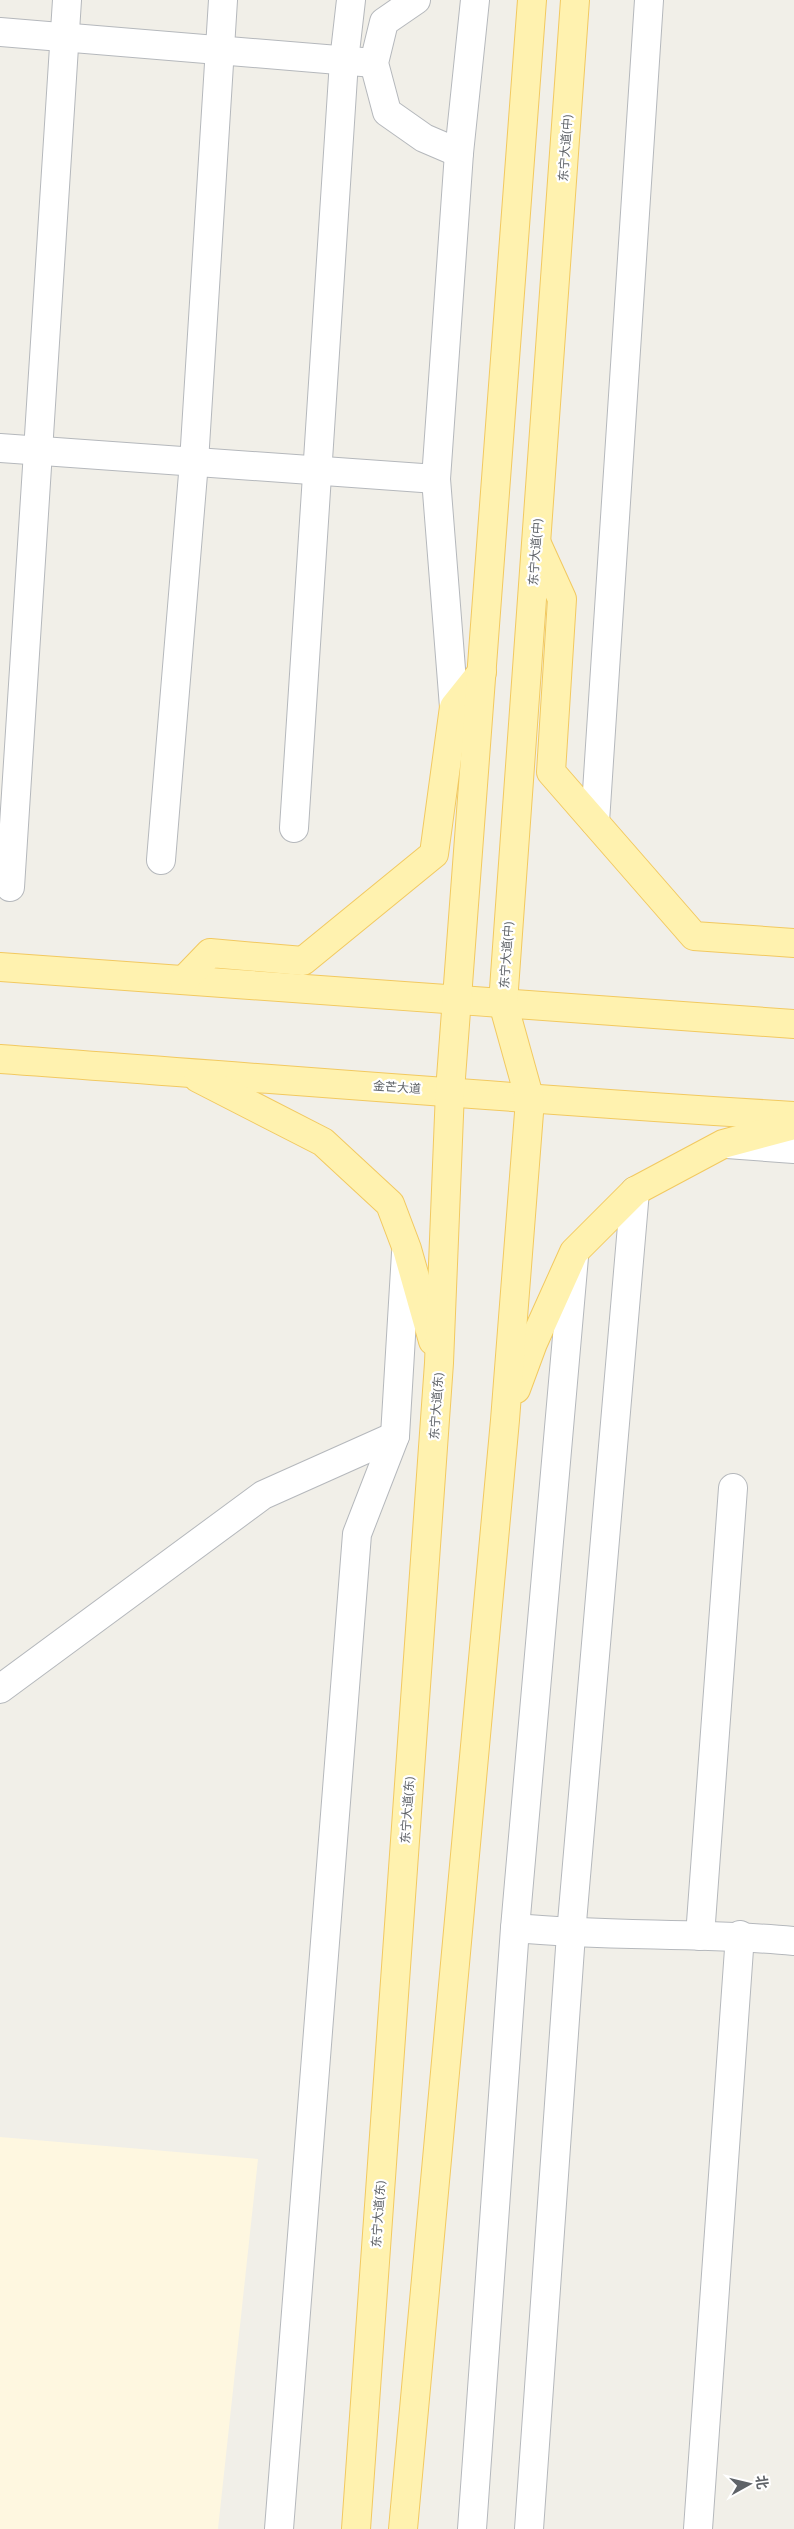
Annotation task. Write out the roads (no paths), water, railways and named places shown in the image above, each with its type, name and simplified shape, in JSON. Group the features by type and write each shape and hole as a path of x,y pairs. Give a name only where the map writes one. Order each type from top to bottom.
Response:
{"main road":[{"path":"450,1091 532,0"},
{"name":"东宁大道(中)","path":"530,1100 503,1003 575,0"},
{"path":"536,541 562,599 552,772 694,936 794,943"},
{"path":"184,980 210,953 303,961 434,854 454,707 482,672"},
{"path":"0,966 794,1024"},
{"name":"金芒大道","path":"0,1059 450,1091 530,1100 794,1116"},
{"path":"186,1072 323,1142 390,1204 407,1249 439,1363"},
{"name":"东宁大道(东)","path":"356,2529 439,1363 450,1091"},
{"path":"403,2529 505,1420 530,1100"},
{"path":"505,1420 533,1343 574,1252 635,1192 723,1144 794,1125"}],"street":[{"path":"10,887 67,0"},
{"path":"161,860 194,462 223,0"},
{"path":"294,828 319,471 344,61 351,0"},
{"path":"416,0 384,22 374,63 387,112 424,138 459,153"},
{"path":"454,707 436,479 459,153 475,0"},
{"path":"595,822 649,0"},
{"path":"0,32 374,63"},
{"path":"0,448 436,479"},
{"path":"723,1144 794,1149"},
{"path":"529,2529 571,1934 635,1192"},
{"path":"279,2529 357,1534 395,1436 407,1249"},
{"path":"472,2529 515,1928 574,1252"},
{"path":"0,1689 263,1494 395,1436"},
{"path":"700,1936 733,1488"},
{"path":"515,1928 571,1934 740,1936 794,1941"},
{"path":"698,2529 740,1936"}]}
